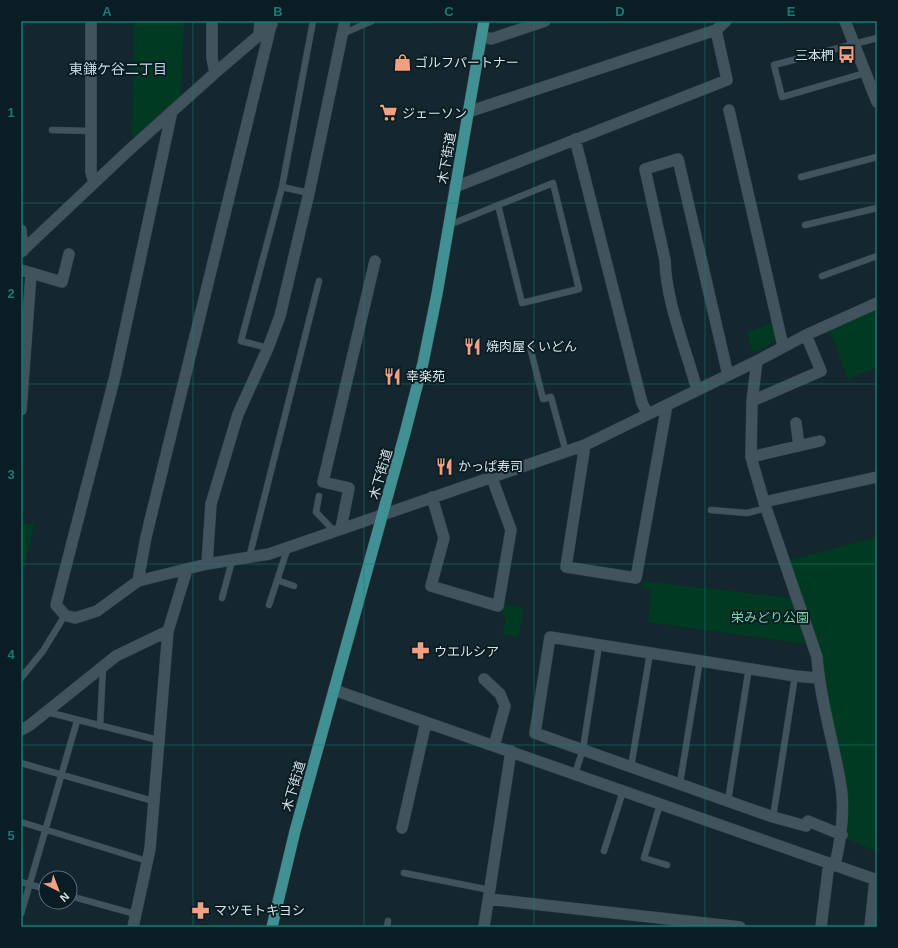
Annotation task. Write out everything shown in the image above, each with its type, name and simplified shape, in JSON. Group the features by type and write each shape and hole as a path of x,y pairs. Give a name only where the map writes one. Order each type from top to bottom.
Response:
{"main road":[{"name":"木下街道","path":"272,927 295,831 383,514 423,363 449,225 484,21"}],"street":[{"path":"91,21 91,172 94,183"},
{"path":"212,21 212,58 215,73"},
{"path":"259,35 260,21"},
{"path":"207,564 211,504 238,414 268,348 280,316 309,193 345,21"},
{"path":"482,36 491,39 545,21"},
{"path":"468,112 716,30 726,21"},
{"path":"845,21 877,102"},
{"path":"22,251 172,111 274,23"},
{"path":"138,581 146,537 274,23"},
{"path":"455,187 727,80 716,30"},
{"path":"729,110 783,346"},
{"path":"172,111 115,376 56,604 65,615 75,618 96,611 138,581 207,564 249,558 288,547 585,445 757,361 783,346 877,303"},
{"path":"575,139 642,403 648,414"},
{"path":"698,390 665,274 665,260 645,169 678,160 728,375"},
{"path":"21,230 22,251"},
{"path":"21,410 26,272 62,282 69,254"},
{"path":"337,530 349,488 322,482 374,261"},
{"path":"752,401 821,371 806,335"},
{"path":"757,361 752,401 751,457 765,505 817,657 818,678 841,787 842,835 832,864 821,927"},
{"path":"585,445 566,567 636,578 667,405"},
{"path":"796,423 800,446"},
{"path":"751,457 820,441"},
{"path":"765,505 877,477"},
{"path":"432,498 444,538 431,586 498,606 511,530 492,478"},
{"path":"132,927 150,849 168,631 187,569"},
{"path":"21,730 47,712 116,656 168,631"},
{"path":"818,678 795,676 749,667 550,637 535,733 584,749 773,817 806,826 808,821 842,835"},
{"path":"484,679 500,694 505,706 494,746"},
{"path":"334,690 876,880 870,927"},
{"path":"402,828 426,722"},
{"path":"484,927 511,751"},
{"path":"490,894 688,924 740,927"}],"lane":[{"path":"268,348 241,341 282,187 313,21"},
{"path":"342,34 372,21"},
{"path":"865,73 782,97 774,65 853,43 877,38"},
{"path":"52,130 91,131"},
{"path":"801,177 877,157"},
{"path":"449,225 498,205 553,183 579,289 522,303 498,205"},
{"path":"282,187 309,193"},
{"path":"805,225 877,208"},
{"path":"822,276 877,256"},
{"path":"249,558 319,281"},
{"path":"530,347 543,399 551,397 566,452"},
{"path":"319,496 316,512 337,530"},
{"path":"711,510 747,513 765,505"},
{"path":"269,605 288,547"},
{"path":"222,598 232,561"},
{"path":"277,580 294,586"},
{"path":"21,678 43,651 65,615"},
{"path":"575,774 584,749 599,645"},
{"path":"631,767 650,653"},
{"path":"680,783 700,660"},
{"path":"100,726 104,667"},
{"path":"728,801 749,667"},
{"path":"773,817 795,676"},
{"path":"47,712 77,721 158,740"},
{"path":"21,914 77,721"},
{"path":"21,762 153,801"},
{"path":"604,851 623,791"},
{"path":"660,804 644,858 667,865"},
{"path":"21,822 146,861"},
{"path":"404,873 490,894"},
{"path":"21,882 38,886"},
{"path":"78,898 135,914"}],"green space":[{"path":"134,21 184,21 181,96 132,139"},
{"path":"877,306 877,368 848,379 829,329"},
{"path":"771,323 777,340 753,353 747,332"},
{"path":"21,522 34,525 22,579 21,578"},
{"path":"877,537 877,852 846,838 845,786 787,561"},
{"name":"栄みどり公園","path":"643,581 792,598 808,644 648,622 651,590 643,589"},
{"path":"503,605 524,608 518,637 502,634 506,616 502,615"}],"place":[{"name":"三本椚","path":"847,55"},
{"name":"ゴルフパートナー","path":"402,62"},
{"name":"ジェーソン","path":"389,113"},
{"name":"焼肉屋くいどん","path":"473,346"},
{"name":"幸楽苑","path":"393,376"},
{"name":"かっぱ寿司","path":"445,466"},
{"name":"ウエルシア","path":"421,651"},
{"name":"マツモトキヨシ","path":"201,910"}],"district":[{"name":"東鎌ケ谷二丁目","path":"118,69"}]}
